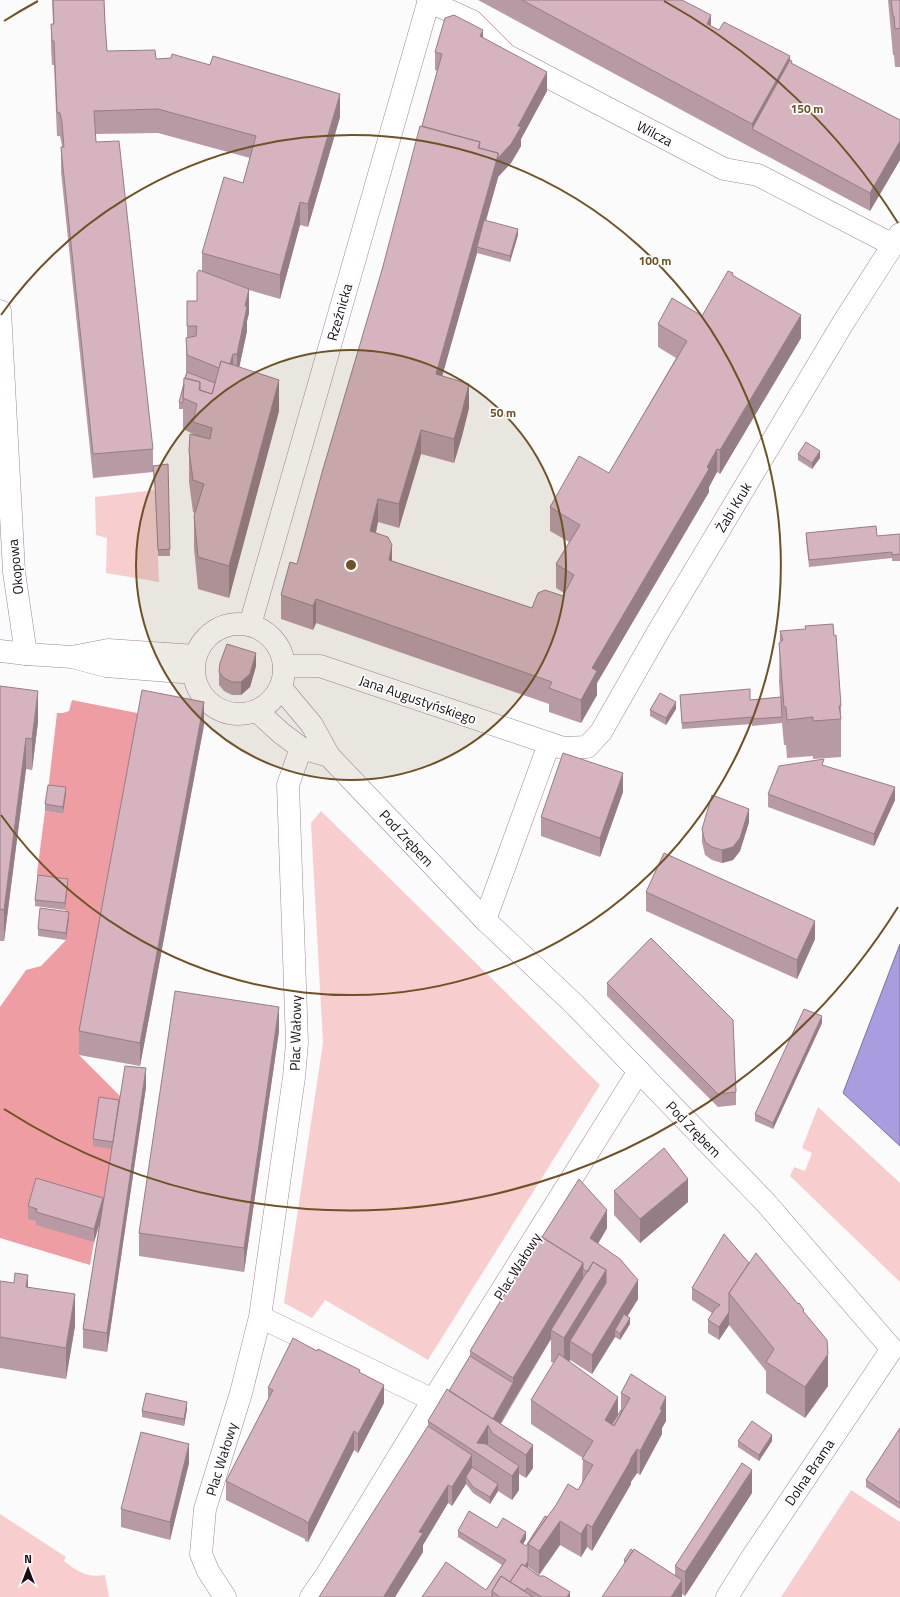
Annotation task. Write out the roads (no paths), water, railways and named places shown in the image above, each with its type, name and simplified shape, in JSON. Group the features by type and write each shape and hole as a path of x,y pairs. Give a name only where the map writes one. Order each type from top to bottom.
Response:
{"street":[{"name":"Wilcza","path":"429,0 472,21 506,55 724,169 758,175 897,240"},
{"name":"Rzeźnicka","path":"250,625 429,0"},
{"name":"Żabi Kruk","path":"549,744 563,748 587,747 601,732 658,632 843,323 897,240"},
{"name":"Okopowa","path":"0,311 14,572 26,654"},
{"path":"236,624 250,625 263,631 274,640 281,652 284,666 284,677 281,688 271,701 257,710 243,714 229,713 216,708 205,699 198,687 195,664 202,643 211,634 223,627 236,624"},
{"path":"0,651 72,657 106,666 195,664"},
{"name":"Jana Augustyńskiego","path":"284,666 320,666 549,744"},
{"name":"Pod Zrębem","path":"281,688 312,725 329,756 485,920 575,1005 766,1203 892,1349"},
{"path":"257,710 281,733 301,748 329,756"},
{"path":"485,920 549,744"},
{"name":"Plac Wałowy","path":"225,1597 208,1571 201,1554 205,1509 241,1393 260,1317 294,1076 297,1043 288,785 301,748"},
{"name":"Plac Wałowy","path":"311,1597 327,1574 433,1400 639,1071"},
{"path":"260,1317 433,1400"},
{"name":"Dolna Brama","path":"727,1597 892,1349"}]}
